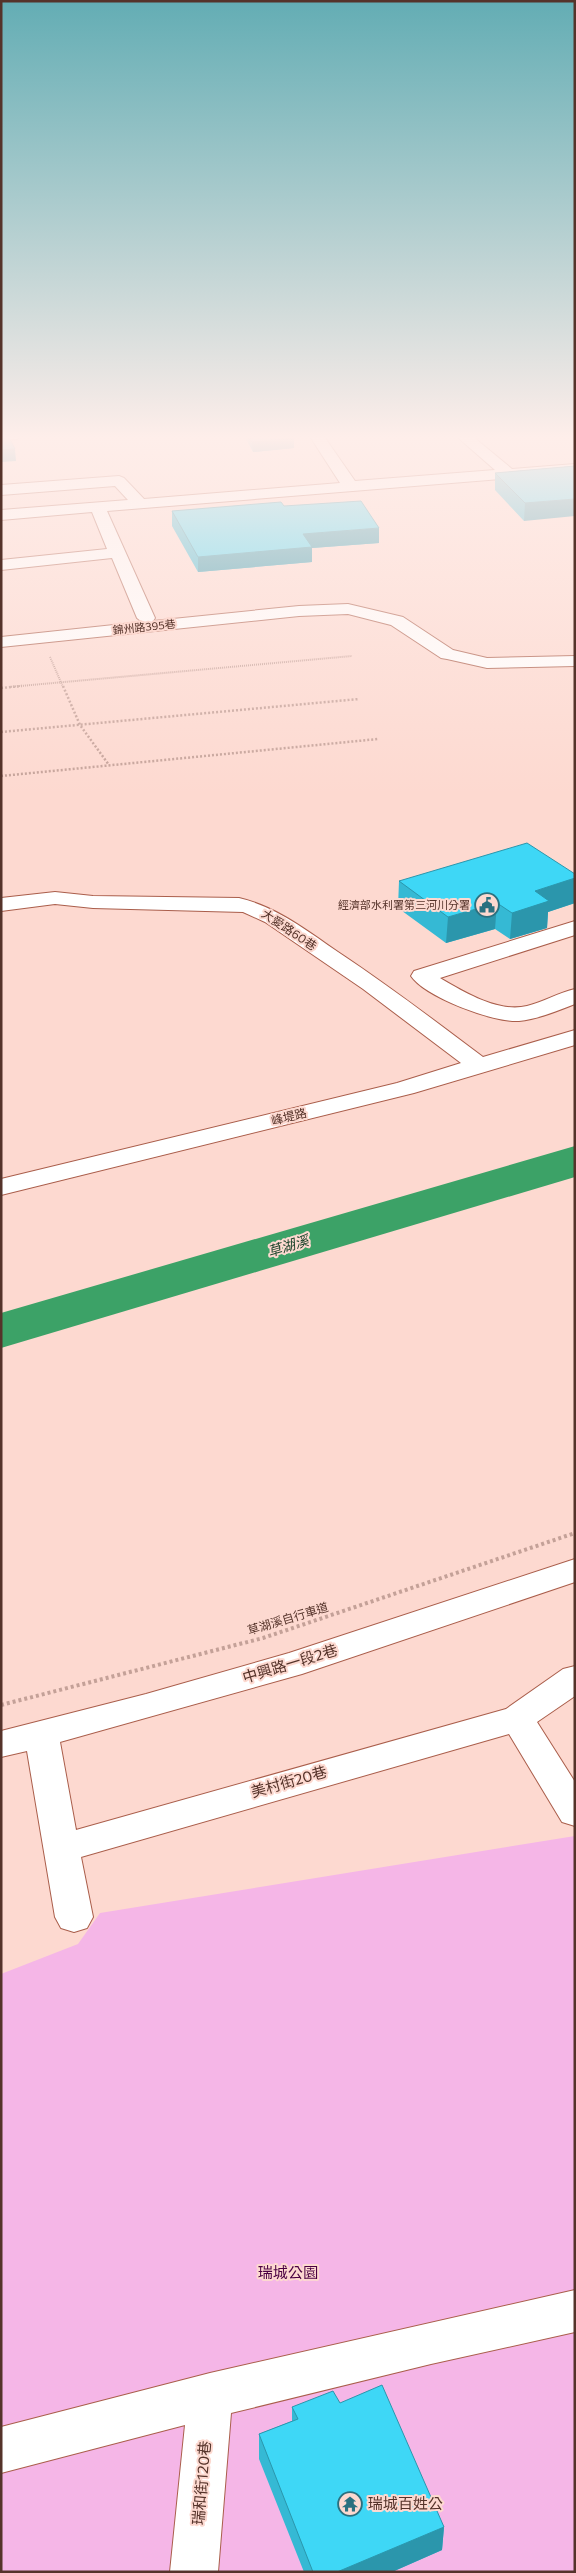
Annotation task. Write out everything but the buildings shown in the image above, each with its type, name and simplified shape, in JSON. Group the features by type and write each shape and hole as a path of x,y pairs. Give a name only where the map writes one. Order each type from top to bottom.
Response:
{"street":[{"path":"1,565 106,555"},
{"path":"117,555 142,612"},
{"name":"錦州路395巷","path":"1,642 299,611 348,609 397,621 447,654 487,663 575,660"},
{"name":"大愛路60巷","path":"1,905 55,898 93,902 239,904 251,907 272,917 371,984 481,1067"},
{"path":"575,928 422,976 440,989 508,1014 525,1013 575,996"},
{"name":"峰堤路","path":"1,1187 406,1088 481,1067 575,1037"},
{"name":"中興路一段2巷","path":"1,1744 42,1735 243,1679 399,1630 575,1570"},
{"name":"美村街20巷","path":"61,1849 158,1819 517,1719 575,1678"},
{"path":"517,1719 575,1812"},
{"path":"42,1735 74,1917"},
{"path":"1,2450 210,2395 440,2339 575,2311"},
{"name":"瑞和街120巷","path":"194,2572 210,2395"}],"path":[{"path":"47,651 80,725 109,766"},
{"path":"1,688 352,656"},
{"path":"1,732 359,700"},
{"path":"1,776 378,739"},
{"name":"草湖溪自行車道","path":"1,1705 263,1638 575,1533"}],"green space":[{"name":"瑞城公園","path":"575,1836 575,2572 1,2572 1,1974 78,1944 100,1913"}],"waterway":[{"name":"草湖溪","path":"1,1331 575,1161"}],"place":[{"name":"經濟部水利署第三河川分署","path":"487,905"},
{"name":"瑞城百姓公","path":"350,2504"}]}
